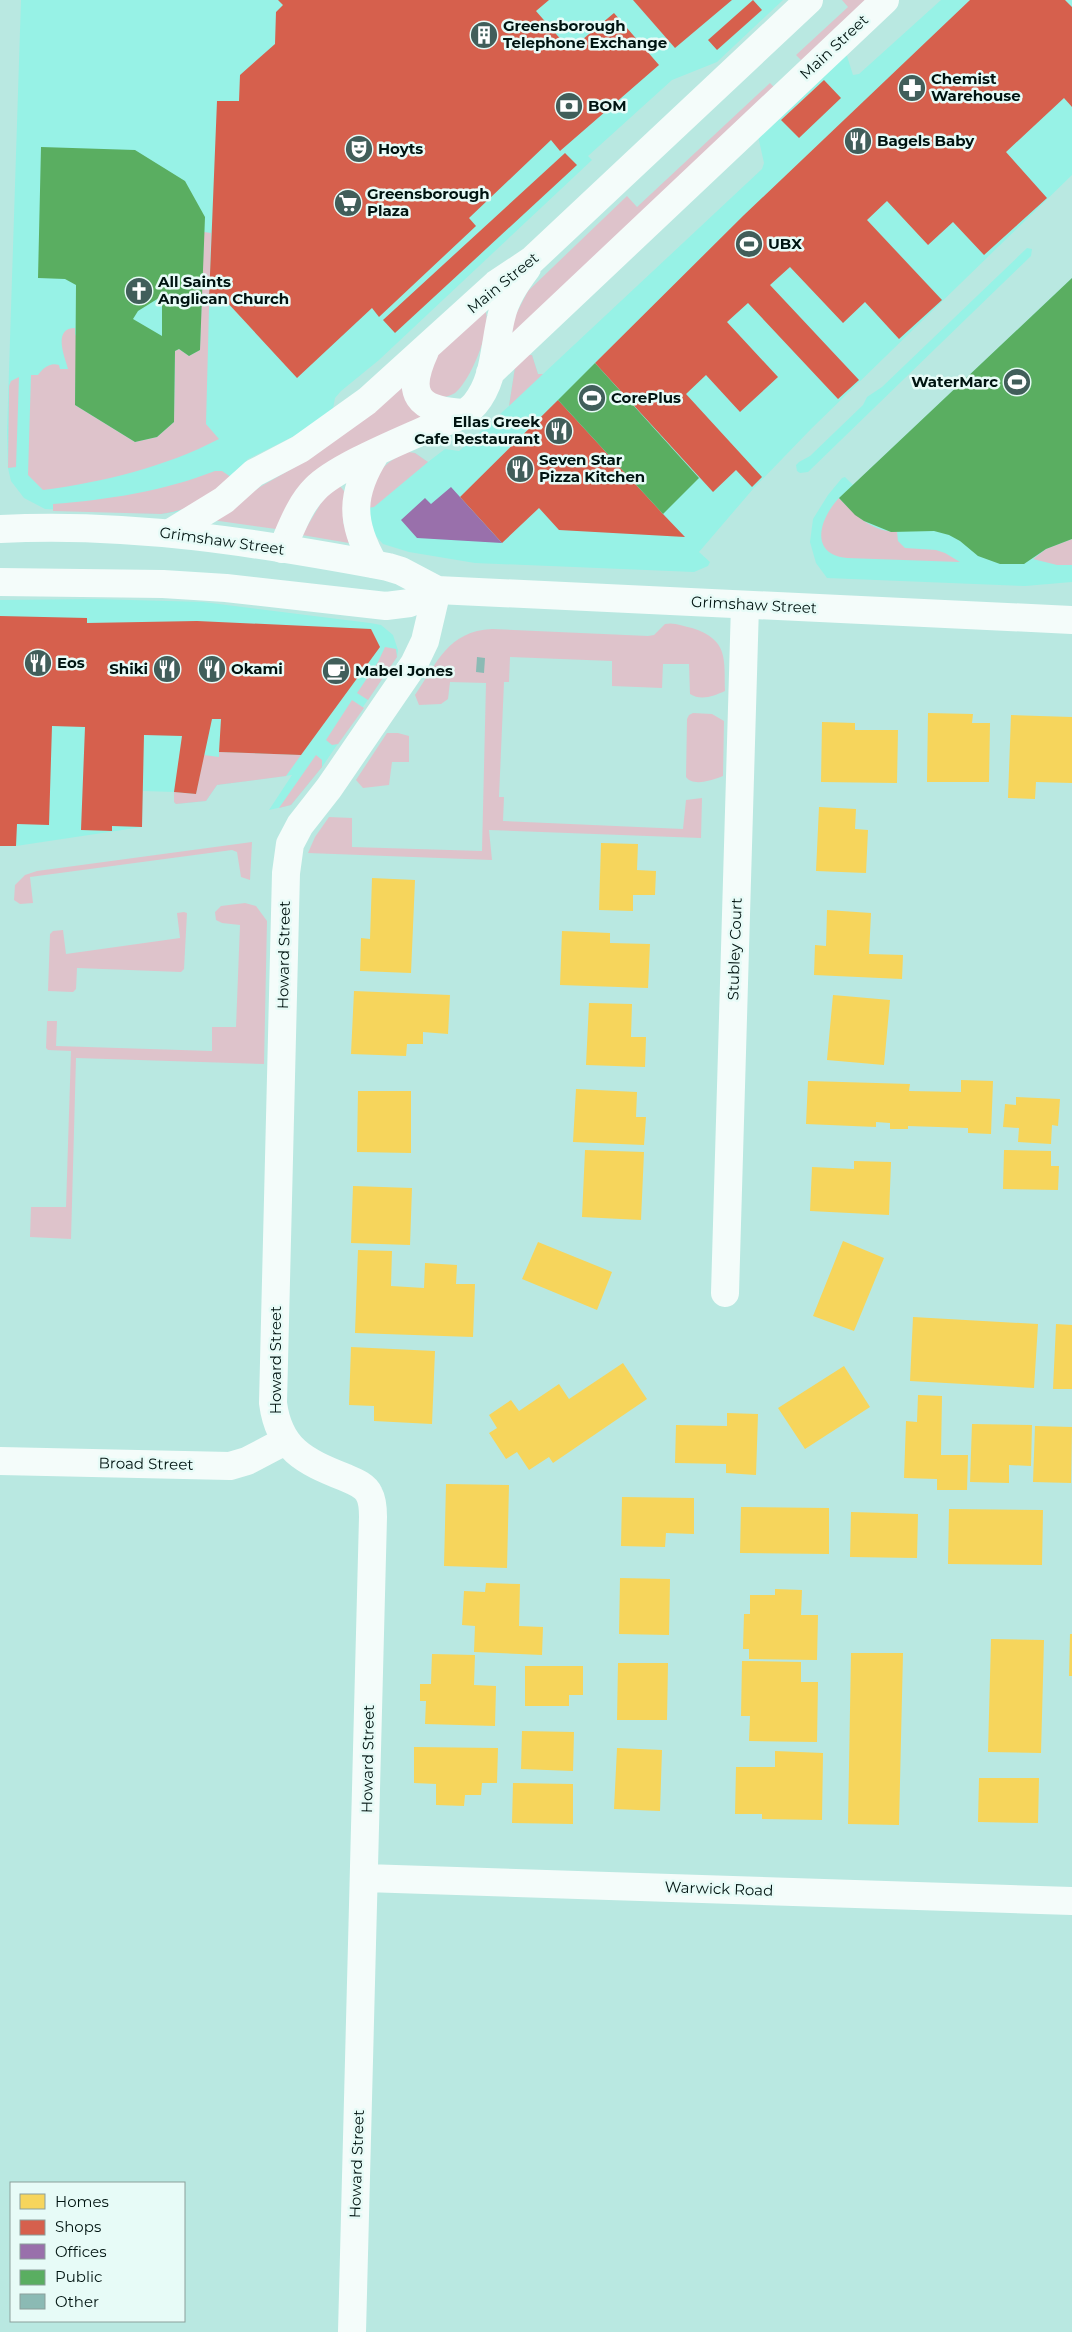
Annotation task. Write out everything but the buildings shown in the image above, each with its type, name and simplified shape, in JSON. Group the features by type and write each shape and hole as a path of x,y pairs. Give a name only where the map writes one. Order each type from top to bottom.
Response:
{"street":[{"name":"Main Street","path":"170,533 224,500 254,473 284,458 329,429 367,401 426,350 496,284 532,260 809,0"},
{"name":"Main Street","path":"263,591 297,516 314,490 330,476 464,413 479,399 490,373 885,0"},
{"path":"490,373 503,311 512,289 532,260"},
{"path":"426,350 416,373 415,386 417,394 424,402 434,408 464,413"},
{"path":"374,564 358,532 356,506 361,480 376,453"},
{"name":"Grimshaw Street","path":"0,529 93,528 170,533 374,564 401,570 437,590 1072,620"},
{"name":"Grimshaw Street","path":"0,582 163,584 263,591 386,606 410,603 437,590"},
{"name":"Howard Street","path":"352,2332 365,1878 372,1503 369,1493 361,1485 310,1462 285,1440 275,1418 273,1403 285,893 289,850 300,825 340,772 414,664 424,641 437,590"},
{"name":"Stubley Court","path":"725,1293 745,605"},
{"name":"Broad Street","path":"0,1461 230,1466 247,1461 285,1440"},
{"name":"Warwick Road","path":"365,1878 1072,1901"}],"shaded area":[{"path":"21,0 783,0 717,62 672,80 588,156 592,160 379,360 341,391 335,398 333,409 306,430 248,459 231,477 177,512 161,514 45,509 24,498 11,481 8,468 7,432"},
{"path":"842,0 869,0 803,62 796,55 848,7"},
{"path":"941,0 1072,0 1072,175 811,429 753,489 699,552 710,562 708,566 694,572 475,563 409,552 383,544 375,535 370,524 368,508 415,453 428,462 445,449 459,451 509,406 515,367 532,355 538,374 543,374 762,169 764,163 758,136 840,56 847,56 853,75 859,74"},
{"path":"770,83 775,88 512,334 513,320 528,291 627,196 637,207"},
{"path":"204,232 211,233 206,424 219,439 177,458 134,472 89,483 43,490 28,475 31,375 38,375 44,368 53,364 59,365 60,369 68,369 62,338 68,329 75,328 75,335 77,334 75,405 135,442 157,437 174,422 175,351 179,349 189,356 200,350"},
{"path":"1027,248 1032,249 1031,256 808,472 800,473 797,471 796,465 799,462 810,456 863,405 867,397 882,387"},
{"name":"WaterMarc","path":"1072,278 1072,582 1025,586 827,578 816,563 810,542 813,519 828,495 842,478 845,477 853,485"},
{"path":"485,310 487,318 483,341 467,378 452,395 444,397 432,396 426,381 438,351"},
{"path":"527,355 532,355 538,374 543,374 509,406 515,367"},
{"path":"19,377 16,467 8,468 9,386 11,381"},
{"path":"401,383 421,416 420,419 276,529 212,520 260,487 295,467"},
{"path":"408,452 415,453 428,462 374,507 368,508 371,489 379,473 391,461"},
{"path":"215,471 222,471 231,477 208,497 181,510 161,514 53,511 53,504 135,494 176,484"},
{"path":"340,486 344,491 343,521 349,543 302,535 324,498"},
{"path":"839,498 864,521 880,529 897,532 898,541 905,548 936,550 960,562 847,558 835,555 827,550 822,543 821,534 827,515"},
{"path":"1072,539 1072,565 1057,565 1033,559 1046,549"},
{"path":"96,599 203,602 381,625 393,635 398,650 397,657 322,767 291,805 269,810 292,775 217,785 206,801 176,804 174,802 174,792 143,791 142,827 16,846 0,846 0,600"},
{"path":"665,624 692,628 713,638 722,652 724,660 725,691 703,697 690,694 689,664 663,664 662,688 612,686 612,661 510,657 509,682 504,682 499,797 504,797 503,821 683,829 686,800 702,798 701,838 489,830 492,860 308,853 315,837 329,817 352,818 352,847 482,851 486,683 450,682 448,699 441,704 419,705 415,695 437,661 454,642 477,631 492,629 648,636 654,635"},
{"path":"385,647 396,649 397,657 368,700 357,693 378,662"},
{"path":"352,700 364,708 338,744 332,745 326,740"},
{"path":"693,713 712,714 724,721 723,776 709,781 693,782 686,777 687,719"},
{"path":"387,733 409,736 409,762 392,762 389,785 363,788 356,780"},
{"path":"219,752 301,755 286,776 217,785 206,801 176,804 174,802 174,792 196,794 204,755 219,757"},
{"path":"316,755 322,760 322,767 291,805 279,808"},
{"path":"252,842 250,880 241,877 237,852 232,850 30,877 33,903 20,904 14,900 15,885 25,875 37,871"},
{"path":"245,903 256,906 267,921 264,1064 76,1058 71,1239 30,1237 31,1207 66,1207 71,1051 48,1050 46,1048 47,1021 57,1021 56,1046 212,1051 212,1027 236,1027 240,925 222,923 216,920 215,912 221,906"},
{"path":"177,913 187,913 184,969 181,972 77,968 76,989 73,992 48,991 50,934 53,931 63,930 66,954 180,938"}],"place":[{"name":"Greensborough Telephone Exchange","path":"484,35"},
{"name":"Chemist Warehouse","path":"912,88"},
{"name":"BOM","path":"569,106"},
{"name":"Bagels Baby","path":"858,141"},
{"name":"Hoyts","path":"359,149"},
{"name":"Greensborough Plaza","path":"348,203"},
{"name":"UBX","path":"749,244"},
{"name":"All Saints Anglican Church","path":"139,291"},
{"name":"WaterMarc","path":"1017,382"},
{"name":"CorePlus","path":"592,398"},
{"name":"Ellas Greek Cafe Restaurant","path":"559,431"},
{"name":"Seven Star Pizza Kitchen","path":"520,469"},
{"name":"Eos","path":"38,663"},
{"name":"Shiki","path":"167,669"},
{"name":"Okami","path":"212,669"},
{"name":"Mabel Jones","path":"336,671"}]}
